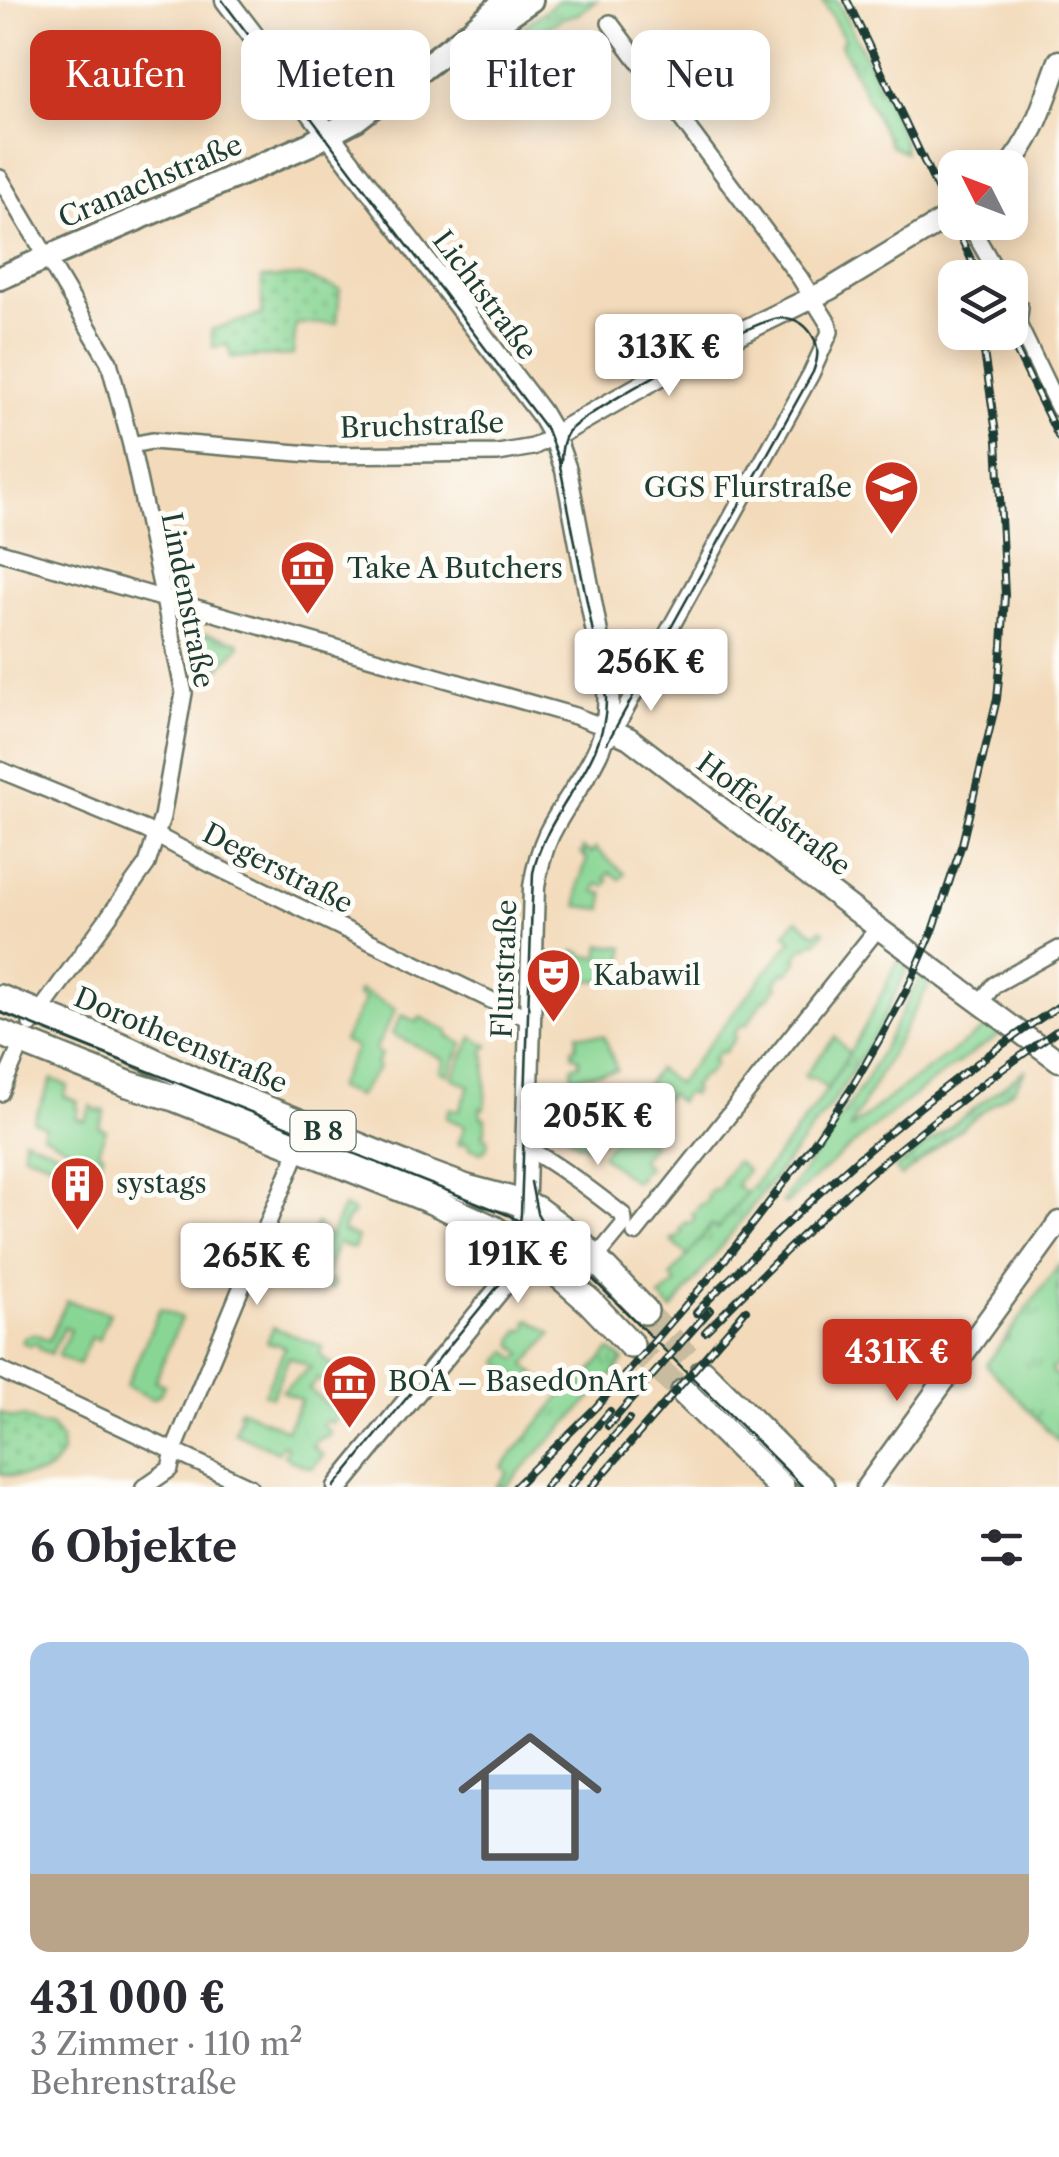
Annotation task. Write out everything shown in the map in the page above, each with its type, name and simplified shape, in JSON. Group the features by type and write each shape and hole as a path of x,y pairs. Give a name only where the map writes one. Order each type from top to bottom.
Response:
{"main road":[{"name":"Cranachstraße","path":"472,30 506,0"},
{"name":"Cranachstraße","path":"479,30 495,25 531,0"},
{"name":"Cranachstraße","path":"0,278 304,148 355,120 450,48"},
{"name":"Dorotheenstraße","path":"0,998 23,1028 128,1084 174,1098 465,1214 522,1246 582,1294 631,1345"},
{"path":"0,1018 23,1028"},
{"name":"Dorotheenstraße","path":"23,1028 136,1052 194,1080 409,1166 467,1188 524,1203 562,1226 645,1311"},
{"path":"703,1373 822,1487"},
{"path":"684,1392 781,1487"}],"street":[{"name":"Lichtstraße","path":"226,0 540,412 554,436 566,470 601,650 611,729"},
{"name":"Flurstraße","path":"522,1246 534,887 539,860 550,833 662,648 826,344 830,326 610,23"},
{"path":"1021,150 1059,61"},
{"name":"Lindenstraße","path":"0,178 109,362 131,445 184,693 167,794 147,864 23,1028 0,1093"},
{"name":"Bruchstraße","path":"131,445 152,441 323,456 479,454 527,449 701,352 812,298 938,224"},
{"path":"1028,344 1059,408"},
{"name":"Hoffeldstraße","path":"0,552 611,729 638,745 1059,1060"},
{"path":"601,650 616,656 662,648"},
{"name":"Degerstraße","path":"0,770 157,835 530,1019"},
{"path":"633,1227 878,928"},
{"path":"980,1002 994,985 1059,949"},
{"path":"526,1147 608,1203 633,1227"},
{"path":"144,1487 170,1469 174,1450 299,1148"},
{"path":"866,1487 1059,1222"},
{"path":"596,1258 624,1224 633,1227"},
{"path":"338,1487 511,1275 522,1246"},
{"path":"0,1370 250,1487"}],"green space":[{"path":"559,0 597,0 544,30 519,30"},
{"path":"822,0 837,0 887,100 905,152 890,145 841,45 844,38"},
{"path":"301,276 340,289 337,323 296,324 293,355 231,358 228,345 213,347 211,330 262,314 262,278"},
{"path":"205,633 239,642 240,646 204,684 194,645"},
{"path":"583,848 592,853 595,848 625,874 620,879 610,872 605,886 598,884 595,891 604,894 603,909 578,906 579,884 587,859 581,853"},
{"path":"797,919 816,934 821,929 825,932 795,958 798,960 788,973 785,971 775,983 778,986 746,1026 742,1024 724,1053 720,1051 712,1061 715,1064 706,1076 692,1087 695,1090 691,1095 687,1092 678,1102 669,1094 664,1100 646,1085 657,1069 677,1084 792,940 785,934"},
{"path":"601,945 624,947 624,968 610,968 610,981 578,980 572,984 574,951 599,957"},
{"path":"911,961 878,1030 836,1098 672,1310 660,1297 676,1284 671,1276 712,1225 717,1228 796,1132 852,1050 897,962"},
{"path":"924,971 928,986 849,1130 985,1028 996,1023 1006,1031 919,1091 786,1204 782,1202 864,1083"},
{"path":"360,990 396,1009 375,1050 381,1054 376,1064 379,1067 358,1096 336,1088 356,1048 343,1041 365,1000 358,995"},
{"path":"402,1015 417,1022 420,1017 463,1044 448,1075 440,1071 445,1060 392,1034"},
{"path":"577,1034 604,1036 617,1070 572,1077 572,1066 579,1065 572,1048 576,1048"},
{"path":"473,1037 490,1045 484,1050 485,1108 480,1108 481,1117 485,1118 483,1137 488,1138 482,1152 469,1148 464,1141 458,1144 465,1126 446,1118 450,1108 459,1111 470,1086 452,1078"},
{"path":"835,1037 849,1053 827,1089 812,1077 804,1076"},
{"path":"1026,1069 1014,1089 901,1177 895,1169"},
{"path":"52,1079 68,1086 64,1096 78,1102 76,1118 85,1121 91,1106 105,1111 99,1127 106,1130 98,1151 103,1153 99,1165 85,1157 70,1184 53,1174 56,1167 23,1153 24,1138 66,1155 70,1149 42,1134 45,1126 33,1121"},
{"path":"634,1087 639,1091 601,1141 593,1136 586,1147 567,1134 572,1121 570,1097 584,1095 587,1110"},
{"path":"625,1125 653,1144 640,1160 648,1167 634,1182 601,1155"},
{"path":"736,1161 747,1170 736,1185 746,1193 717,1229 711,1225 688,1256 671,1241 695,1217 692,1214 707,1196 723,1183"},
{"path":"343,1207 354,1212 342,1231 358,1238 354,1249 338,1243 324,1278 335,1283 332,1289 294,1277 316,1223 329,1238"},
{"path":"1059,1265 1059,1364 1051,1369 1059,1376 1059,1442 986,1365"},
{"path":"67,1301 110,1313 98,1340 91,1337 78,1365 58,1356 70,1330 64,1327 51,1354 39,1349 39,1345 22,1342 24,1337 35,1334 49,1340"},
{"path":"160,1309 181,1318 155,1381 164,1385 153,1399 126,1386"},
{"path":"530,1319 552,1334 525,1365 540,1378 530,1389 499,1362 508,1351 517,1359 523,1354 513,1345 514,1338 521,1329 524,1331"},
{"path":"273,1327 323,1347 320,1355 338,1370 326,1384 318,1378 309,1389 340,1415 332,1424 327,1420 322,1425 331,1433 312,1445 323,1455 312,1468 291,1461 284,1455 288,1447 282,1444 278,1452 234,1432 240,1409 287,1430 301,1400 282,1391 311,1367 289,1357 272,1397 264,1394 285,1347 267,1342"},
{"path":"610,1350 624,1361 505,1487 496,1487 508,1473 502,1467 577,1377 585,1378"},
{"path":"0,1412 50,1426 61,1439 62,1453 53,1466 34,1475 0,1473"}],"tunnel":[{"path":"645,1311 703,1373"},
{"path":"631,1345 684,1392"}],"tram line":[{"path":"222,0 547,430 559,461 606,698 597,745 550,828 533,873 517,1248 503,1280 334,1487"},
{"path":"561,462 566,435 580,421 738,333 785,318 802,324 815,340 813,372 607,743"},
{"path":"0,1012 508,1215 538,1231 571,1258"},
{"path":"531,1182 537,1213 552,1239 803,1487"}],"railway":[{"path":"847,0 971,260"},
{"path":"515,1487 631,1368 724,1261 809,1150 881,1037 934,928 962,844 987,741 997,699 1002,645 1005,595 997,440 984,350"},
{"path":"1016,350 1059,438"},
{"path":"696,1313 860,1157 977,1063 1059,1006"},
{"path":"705,1332 864,1179 951,1108 1059,1029"},
{"path":"608,1426 710,1310"},
{"path":"592,1487 746,1310"},
{"path":"545,1487 610,1411"},
{"path":"570,1487 629,1419"}],"place":[{"name":"GGS Flurstraße","path":"891,536"},
{"name":"Take A Butchers","path":"308,617"},
{"name":"Kabawil","path":"554,1024"},
{"name":"systags","path":"77,1232"},
{"name":"BOA – BasedOnArt","path":"349,1430"}]}
